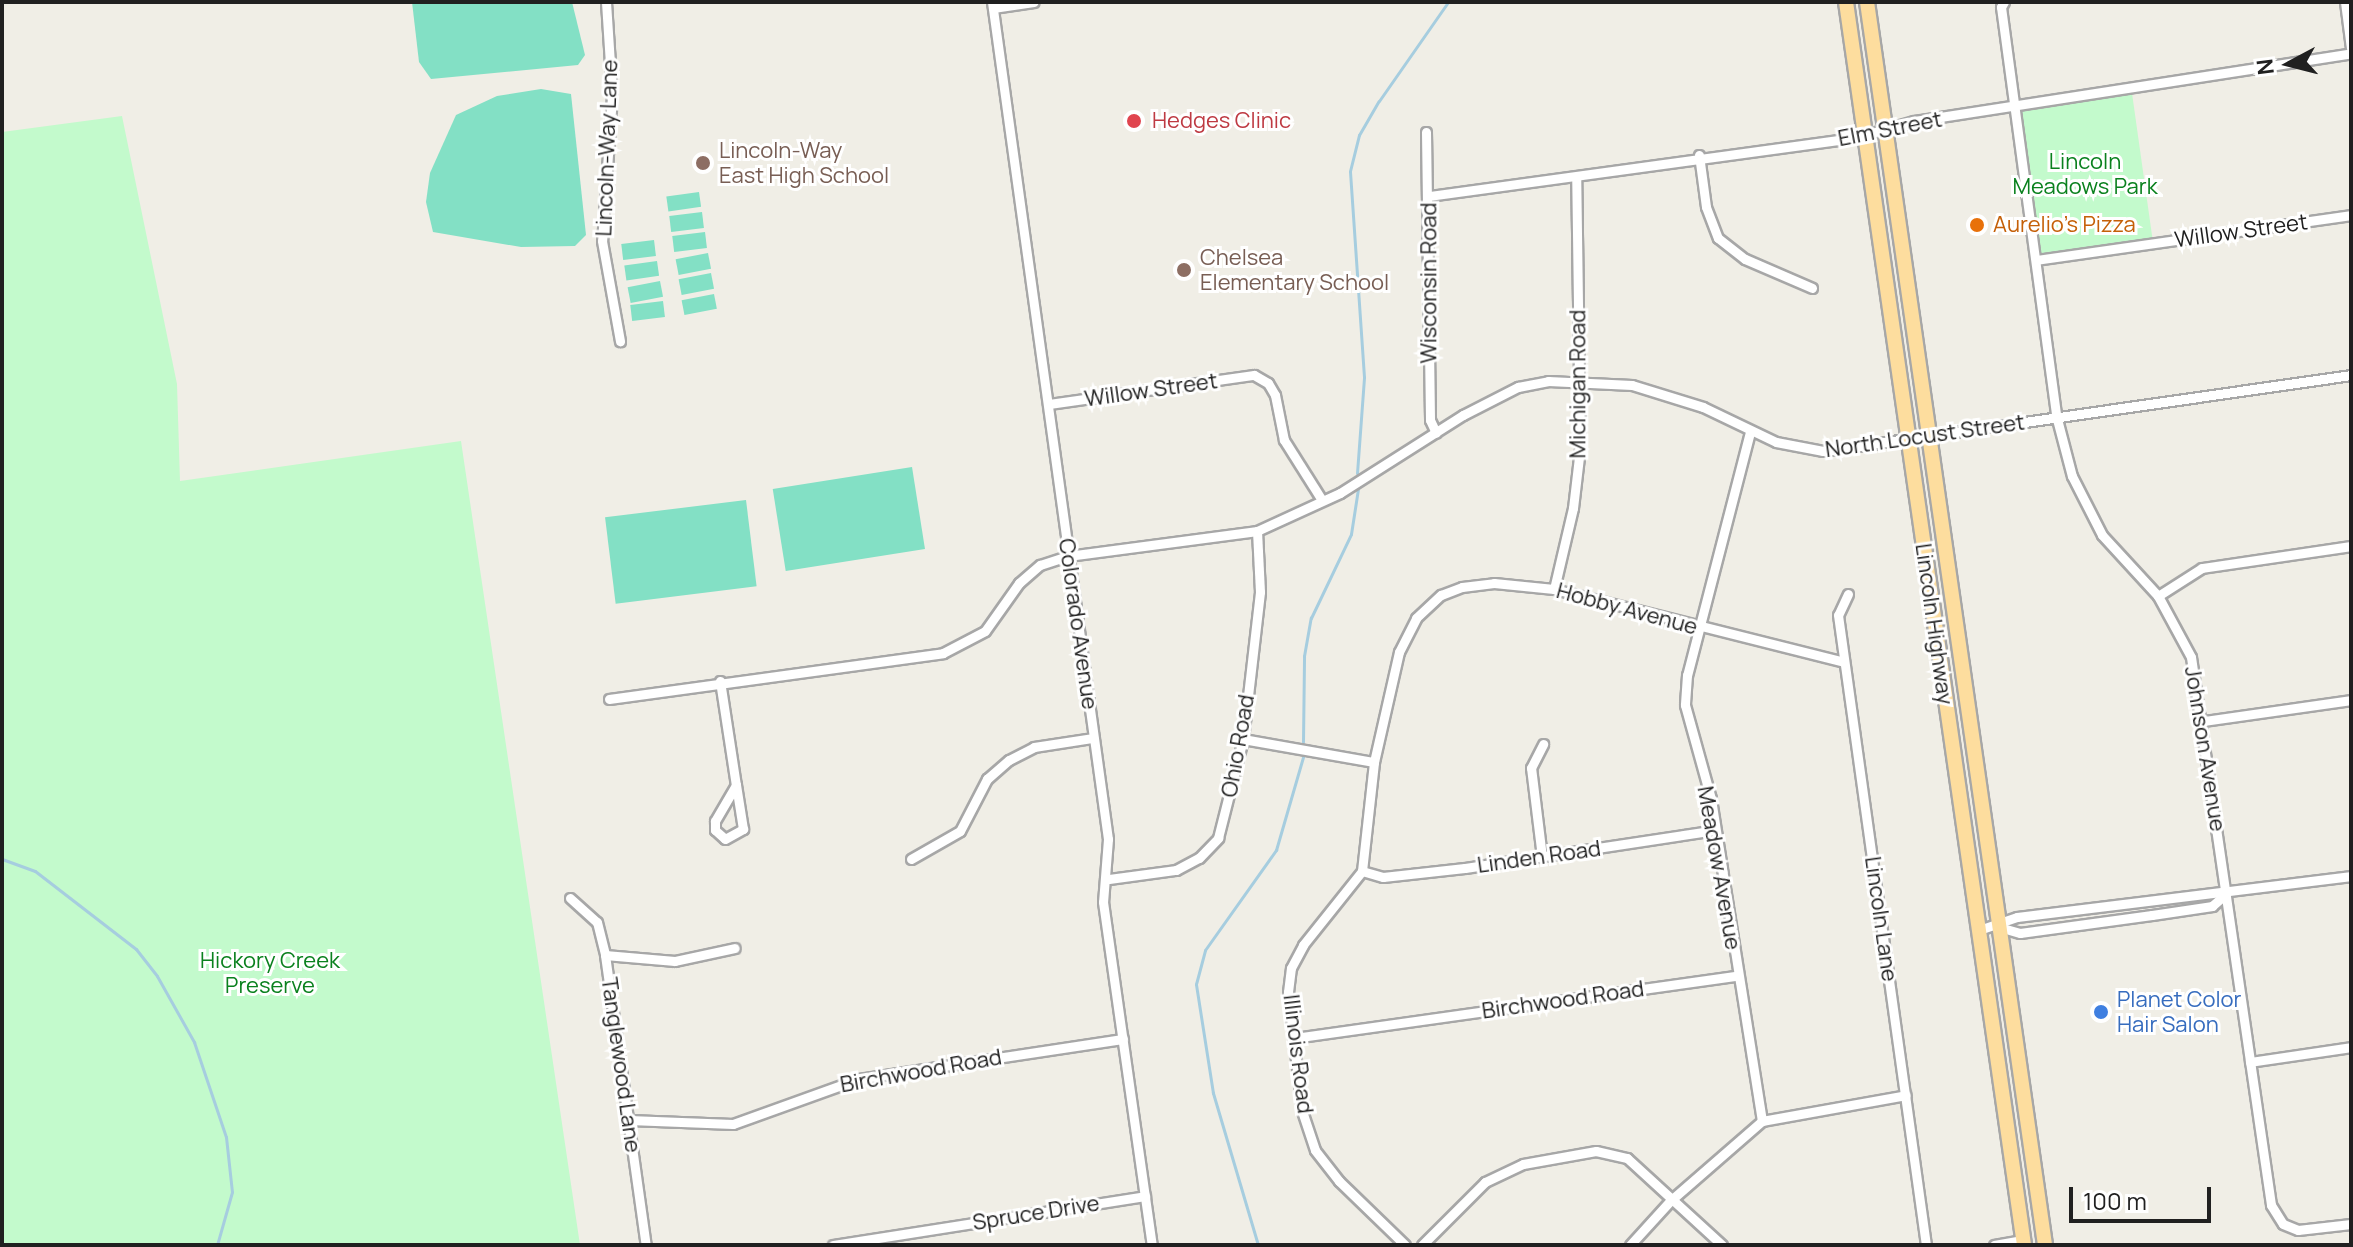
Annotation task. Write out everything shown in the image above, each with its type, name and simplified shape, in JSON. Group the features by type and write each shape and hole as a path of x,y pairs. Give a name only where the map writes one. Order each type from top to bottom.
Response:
{"main road":[{"name":"Lincoln Highway","path":"1846,2 2023,1242"},
{"name":"Lincoln Highway","path":"1867,2 2045,1245"}],"street":[{"name":"Lincoln-Way Lane","path":"606,2 612,96 602,241 620,341"},
{"path":"992,5 1034,2"},
{"name":"Johnson Avenue","path":"2004,2 2015,108 2057,419 2072,476 2102,535 2158,596 2191,657 2204,721 2250,1062 2277,1216 2298,1230 2351,1224"},
{"path":"2345,2 2351,50"},
{"name":"Colorado Avenue","path":"992,5 1093,738 1109,879 1103,902 1152,1245"},
{"name":"Elm Street","path":"1429,196 1576,178 1699,155 1854,138 1886,127 2351,50"},
{"name":"Wisconsin Road","path":"1426,132 1430,420 1436,433"},
{"path":"1699,155 1706,207 1718,238 1745,259 1812,288"},
{"name":"Michigan Road","path":"1554,589 1576,490 1579,381 1576,178"},
{"name":"Willow Street","path":"2036,260 2351,215"},
{"name":"Willow Street","path":"1049,404 1254,375 1268,383 1275,395 1284,440 1322,500"},
{"name":"North Locust Street","path":"609,699 720,681 812,674 943,653 985,631 1019,583 1040,565 1068,556 1257,531 1322,500 1518,387 1579,381 1649,389 1703,407 1750,432 1791,447 1823,451 2351,375"},
{"name":"Meadow Avenue","path":"1750,432 1699,628 1685,705 1715,830 1736,976 1762,1121"},
{"name":"Ohio Road","path":"1109,879 1176,870 1199,858 1218,838 1243,739 1260,592 1257,531"},
{"path":"2158,596 2202,568 2351,546"},
{"name":"Hobby Avenue","path":"1374,762 1399,652 1416,618 1441,595 1462,587 1494,583 1554,589 1699,628 1844,662"},
{"name":"Lincoln Lane","path":"1848,594 1838,615 1926,1245"},
{"path":"720,681 743,829 725,839 715,830 715,821 736,785"},
{"path":"2204,721 2351,700"},
{"path":"911,859 960,831 987,779 1009,760 1034,747 1093,738"},
{"path":"1243,739 1374,762 1362,871"},
{"path":"1542,857 1531,768 1543,744"},
{"name":"Linden Road","path":"1362,871 1383,877 1542,857 1715,830"},
{"name":"Illinois Road","path":"1362,871 1303,945 1291,968 1288,992 1302,1111 1315,1150 1339,1181 1405,1245"},
{"path":"1979,930 1999,927 2017,917 2210,890 2226,894 2351,876"},
{"path":"1999,927 2020,933 2152,915 2212,906 2226,894"},
{"name":"Tanglewood Lane","path":"570,898 597,922 605,955 646,1245"},
{"path":"605,955 675,961 735,948"},
{"name":"Birchwood Road","path":"1294,1038 1736,976"},
{"name":"Birchwood Road","path":"629,1120 733,1124 858,1079 1123,1039"},
{"path":"2250,1062 2351,1047"},
{"path":"1630,1245 1670,1201 1762,1121 1906,1095"},
{"path":"1422,1245 1485,1182 1558,1155 1596,1151 1627,1158 1670,1201 1722,1245"},
{"name":"Spruce Drive","path":"833,1245 1145,1196"},
{"path":"1994,1245 2023,1242"}],"green space":[{"path":"412,2 572,2 585,55 578,65 431,79 419,62"},
{"path":"541,89 571,94 586,235 575,246 521,247 433,232 426,202 430,173 456,115 497,96"},
{"name":"Lincoln Meadows Park","path":"2132,93 2152,239 2039,255 2018,109"},
{"name":"Hickory Creek Preserve","path":"122,116 177,384 180,481 461,441 580,1245 2,1245 2,132"},
{"path":"699,192 701,207 668,211 666,197"},
{"path":"702,212 704,228 671,232 669,216"},
{"path":"705,232 707,248 674,252 672,236"},
{"path":"654,240 656,256 623,260 621,244"},
{"path":"708,253 711,269 679,275 676,259"},
{"path":"657,261 659,276 626,280 624,266"},
{"path":"711,273 714,289 682,295 679,279"},
{"path":"660,281 663,297 631,303 628,287"},
{"path":"714,294 717,309 684,315 682,300"},
{"path":"663,301 665,317 632,321 630,305"},
{"path":"912,467 925,549 786,571 773,489"},
{"path":"746,500 757,586 616,604 605,517"}],"waterway":[{"path":"1357,473 1364,377 1350,171 1359,135 1448,2"},
{"path":"1303,742 1304,656 1311,618 1351,534 1358,489"},
{"path":"1258,1245 1213,1093 1196,984 1205,950 1276,850 1303,757"},
{"path":"2,859 35,871 136,949 157,976 194,1042 226,1137 232,1192 217,1245"}],"place":[{"name":"Hedges Clinic","path":"1134,121"},
{"name":"Lincoln-Way East High School","path":"703,163"},
{"name":"Aurelio's Pizza","path":"1977,225"},
{"name":"Chelsea Elementary School","path":"1184,270"},
{"name":"Planet Color Hair Salon","path":"2101,1012"}]}
